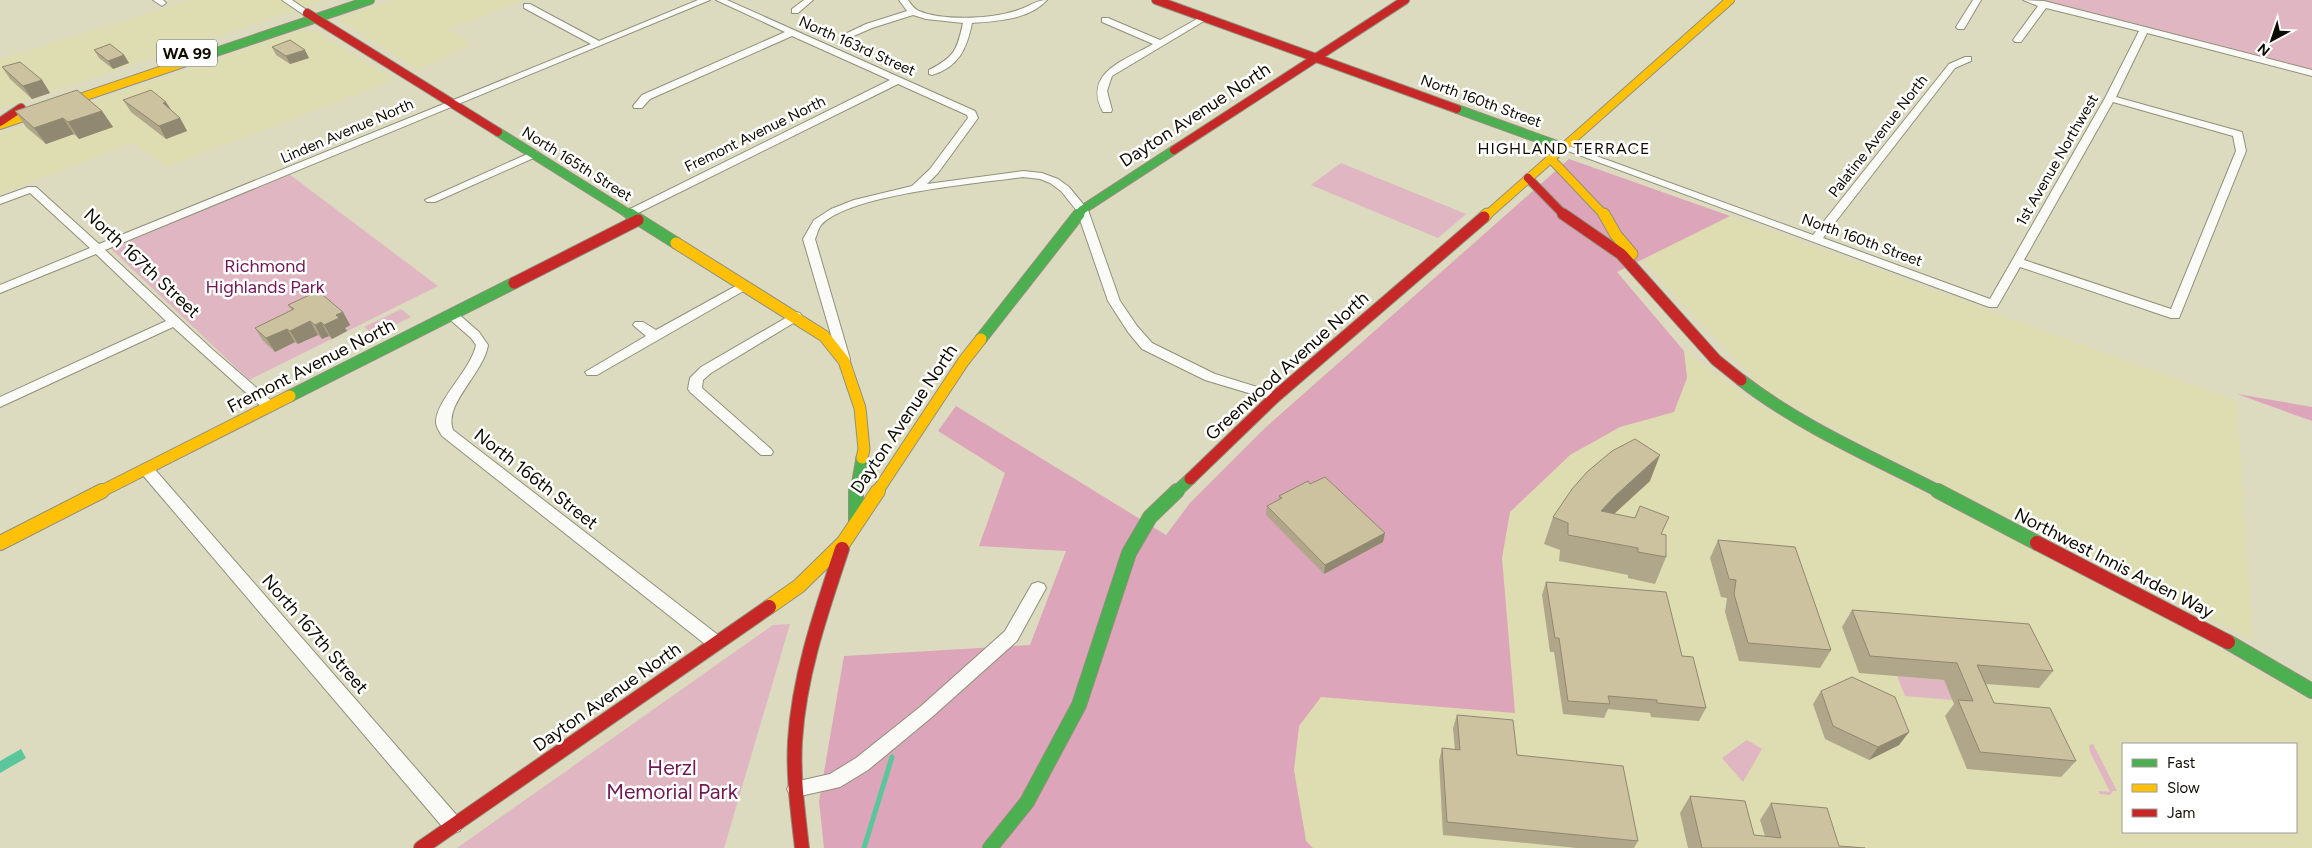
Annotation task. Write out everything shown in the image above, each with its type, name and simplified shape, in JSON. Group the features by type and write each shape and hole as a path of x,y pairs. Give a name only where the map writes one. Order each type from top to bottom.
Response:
{"main road":[{"name":"WA 99","path":"0,124 312,16 345,0"},
{"name":"WA 99","path":"0,116 312,16 370,0"},
{"name":"North 160th Street","path":"1156,0 1565,148"},
{"name":"Dayton Avenue North","path":"421,848 792,590 822,566 844,542 963,362 1082,210 1405,0"},
{"name":"Greenwood Avenue North","path":"990,848 1027,802 1078,705 1116,597 1129,553 1150,517 1275,397 1530,176 1565,148 1730,0"},
{"name":"North 165th Street","path":"312,16 743,286 796,316 824,336 844,361 860,408 865,464 856,494 856,522"},
{"path":"0,124 21,108"},
{"path":"1551,159 1603,212 1616,235 1679,309 1698,341"},
{"path":"1530,176 1554,181 1583,192"},
{"path":"1530,176 1567,218 1621,254 1698,341"},
{"name":"Fremont Avenue North","path":"0,543 450,314 633,217"},
{"name":"Northwest Innis Arden Way","path":"1698,341 1722,365 1759,394 1897,470 2178,615 2312,690"},
{"path":"882,466 898,460"},
{"path":"802,848 794,764 796,725 817,598 844,542"},
{"path":"792,590 817,598"}],"street":[{"name":"North 165th Street","path":"286,0 312,16"},
{"path":"707,0 716,0"},
{"name":"Linden Avenue North","path":"0,289 707,0"},
{"name":"North 163rd Street","path":"720,0 896,81 971,113 973,118 934,171 914,189"},
{"path":"796,11 808,0"},
{"path":"903,0 913,12"},
{"path":"846,36 869,26 913,12 942,19 968,21 1021,12 1034,7 1043,0"},
{"path":"1961,27 1977,0"},
{"path":"2027,0 2312,73"},
{"path":"2018,40 2044,4"},
{"path":"527,6 598,44"},
{"path":"1107,110 1101,89 1102,82 1108,74 1205,18"},
{"path":"1106,20 1123,29 1162,44"},
{"path":"932,72 958,57 962,50 968,21"},
{"name":"1st Avenue Northwest","path":"1993,304 2110,98 2144,30"},
{"path":"638,106 646,97 791,33"},
{"name":"Palatine Avenue North","path":"1816,239 1952,66 1968,59"},
{"name":"Fremont Avenue North","path":"633,217 896,81"},
{"path":"2017,262 2175,315 2242,151 2238,134 2110,98"},
{"name":"North 160th Street","path":"1565,148 1993,304"},
{"path":"431,200 534,154"},
{"path":"844,361 809,239 818,222 836,211 860,202 914,189 1024,174 1042,176 1065,189 1082,210 1114,300 1132,329 1147,346 1210,377 1275,397"},
{"name":"North 167th Street","path":"0,201 32,189 100,249 174,322 269,406"},
{"path":"592,372 743,286"},
{"name":"North 166th Street","path":"450,314 475,335 482,346 480,356 447,408 443,422 447,433 716,643"},
{"path":"766,452 694,389 697,378 706,370 796,316"},
{"path":"0,402 174,322"},
{"path":"639,325 655,336"},
{"name":"North 167th Street","path":"146,469 454,826"},
{"path":"796,789 834,781 862,764 920,717 1011,636 1038,588"}],"shaded area":[{"path":"190,0 327,0 0,109 0,59"},
{"path":"393,0 525,0 447,29 473,44 418,70 338,19"},
{"path":"298,31 316,31 394,80 167,167 134,143 0,194 0,134"},
{"path":"1569,159 1730,216 1617,272 1684,351 1687,378 1674,412 1620,427 1570,455 1510,512 1502,558 1515,713 1321,697 1299,726 1294,770 1306,841 1313,848 824,848 819,801 844,656 1030,645 1066,551 979,546 1005,473 938,431 956,406 1166,535 1190,503 1266,427"},
{"path":"1528,195 1593,245 1684,351 1747,397 1833,446 2171,621 2312,701 2312,848 1011,848 1190,503 1266,427"},
{"path":"1730,216 2237,401 2253,640 1855,441 1765,390 1641,260"},
{"path":"2237,394 2312,407 2312,421"},
{"path":"21,749 26,758 0,773 0,761"}],"green space":[{"path":"2036,0 2312,0 2312,70"},
{"path":"1341,163 1466,214 1438,238 1311,185"},
{"name":"Richmond Highlands Park","path":"289,174 438,286 249,380 111,249"},
{"path":"401,309 411,317 374,335 364,327"},
{"name":"Herzl Memorial Park","path":"790,624 724,848 457,848 773,625"},
{"path":"1897,676 1944,680 1953,700 1905,696"},
{"path":"1747,740 1762,749 1743,782 1722,758"},
{"path":"2093,744 2117,791 2113,791 2110,795 2100,794 2098,791 2110,792 2090,752 2089,745"}],"building":[{"path":"290,40 305,50 286,56 272,47"},
{"path":"110,44 124,55 108,61 94,50"},
{"path":"20,62 42,80 23,86 2,67"},
{"path":"77,90 102,111 68,122 63,118 34,128 15,111"},
{"path":"151,90 166,102 163,103 180,118 159,126 123,100"},
{"path":"318,291 343,312 336,315 339,318 324,325 321,322 315,325 310,321 290,331 287,329 266,338 255,328 294,309 288,305"},
{"path":"1635,439 1660,455 1601,511 1635,518 1640,506 1669,517 1661,534 1666,535 1666,557 1638,552 1638,548 1568,535 1568,523 1553,517 1572,489 1587,472 1612,451"},
{"path":"1325,477 1385,533 1325,565 1267,506 1282,498 1279,496 1308,481 1310,484"},
{"path":"1718,540 1795,547 1831,650 1748,643 1734,594 1736,580 1729,579"},
{"path":"1546,582 1666,592 1682,656 1693,657 1706,708 1657,703 1657,700 1608,696 1610,704 1568,701 1559,638 1555,638"},
{"path":"1852,610 2029,624 2053,671 1977,665 1994,703 2050,708 2076,761 1980,752 1958,700 1973,701 1957,663 1870,656"},
{"path":"1852,677 1895,697 1909,732 1878,747 1833,726 1821,691"},
{"path":"1457,715 1513,720 1517,755 1623,766 1638,841 1447,822 1442,748 1460,750"},
{"path":"1690,796 1745,801 1754,835 1781,838 1771,803 1827,808 1839,846 1865,848 1702,848"}],"waterway":[{"path":"864,848 892,757"}],"traffic: fast":[{"path":"207,55 370,0"},
{"path":"1457,109 1565,148"},
{"path":"498,132 676,243"},
{"path":"981,339 1082,210 1174,150"},
{"path":"290,396 514,283"},
{"path":"1741,380 1759,394 1830,435 2037,543"},
{"path":"856,522 856,494 862,458"},
{"path":"990,848 1027,802 1079,705 1129,553 1150,517 1190,479"},
{"path":"2228,642 2312,691"}],"traffic: slow":[{"path":"1484,217 1730,0"},
{"path":"0,125 207,55"},
{"path":"1551,159 1603,212 1616,235 1632,254"},
{"path":"676,243 824,336 844,361 860,408 864,449 862,458"},
{"path":"769,607 799,586 844,542 963,362 981,339"},
{"path":"0,543 290,396"}],"traffic: jam":[{"path":"1156,0 1457,109"},
{"path":"1174,150 1405,0"},
{"path":"307,13 498,132"},
{"path":"0,122 21,108"},
{"path":"1528,178 1567,218 1621,254 1716,360 1741,380"},
{"path":"1190,479 1275,397 1484,217"},
{"path":"514,283 638,220"},
{"path":"2037,543 2228,642"},
{"path":"802,848 796,795 795,741 797,716 812,644 842,549"},
{"path":"421,848 769,607"}],"district":[{"name":"HIGHLAND TERRACE","path":"1564,148"}]}
